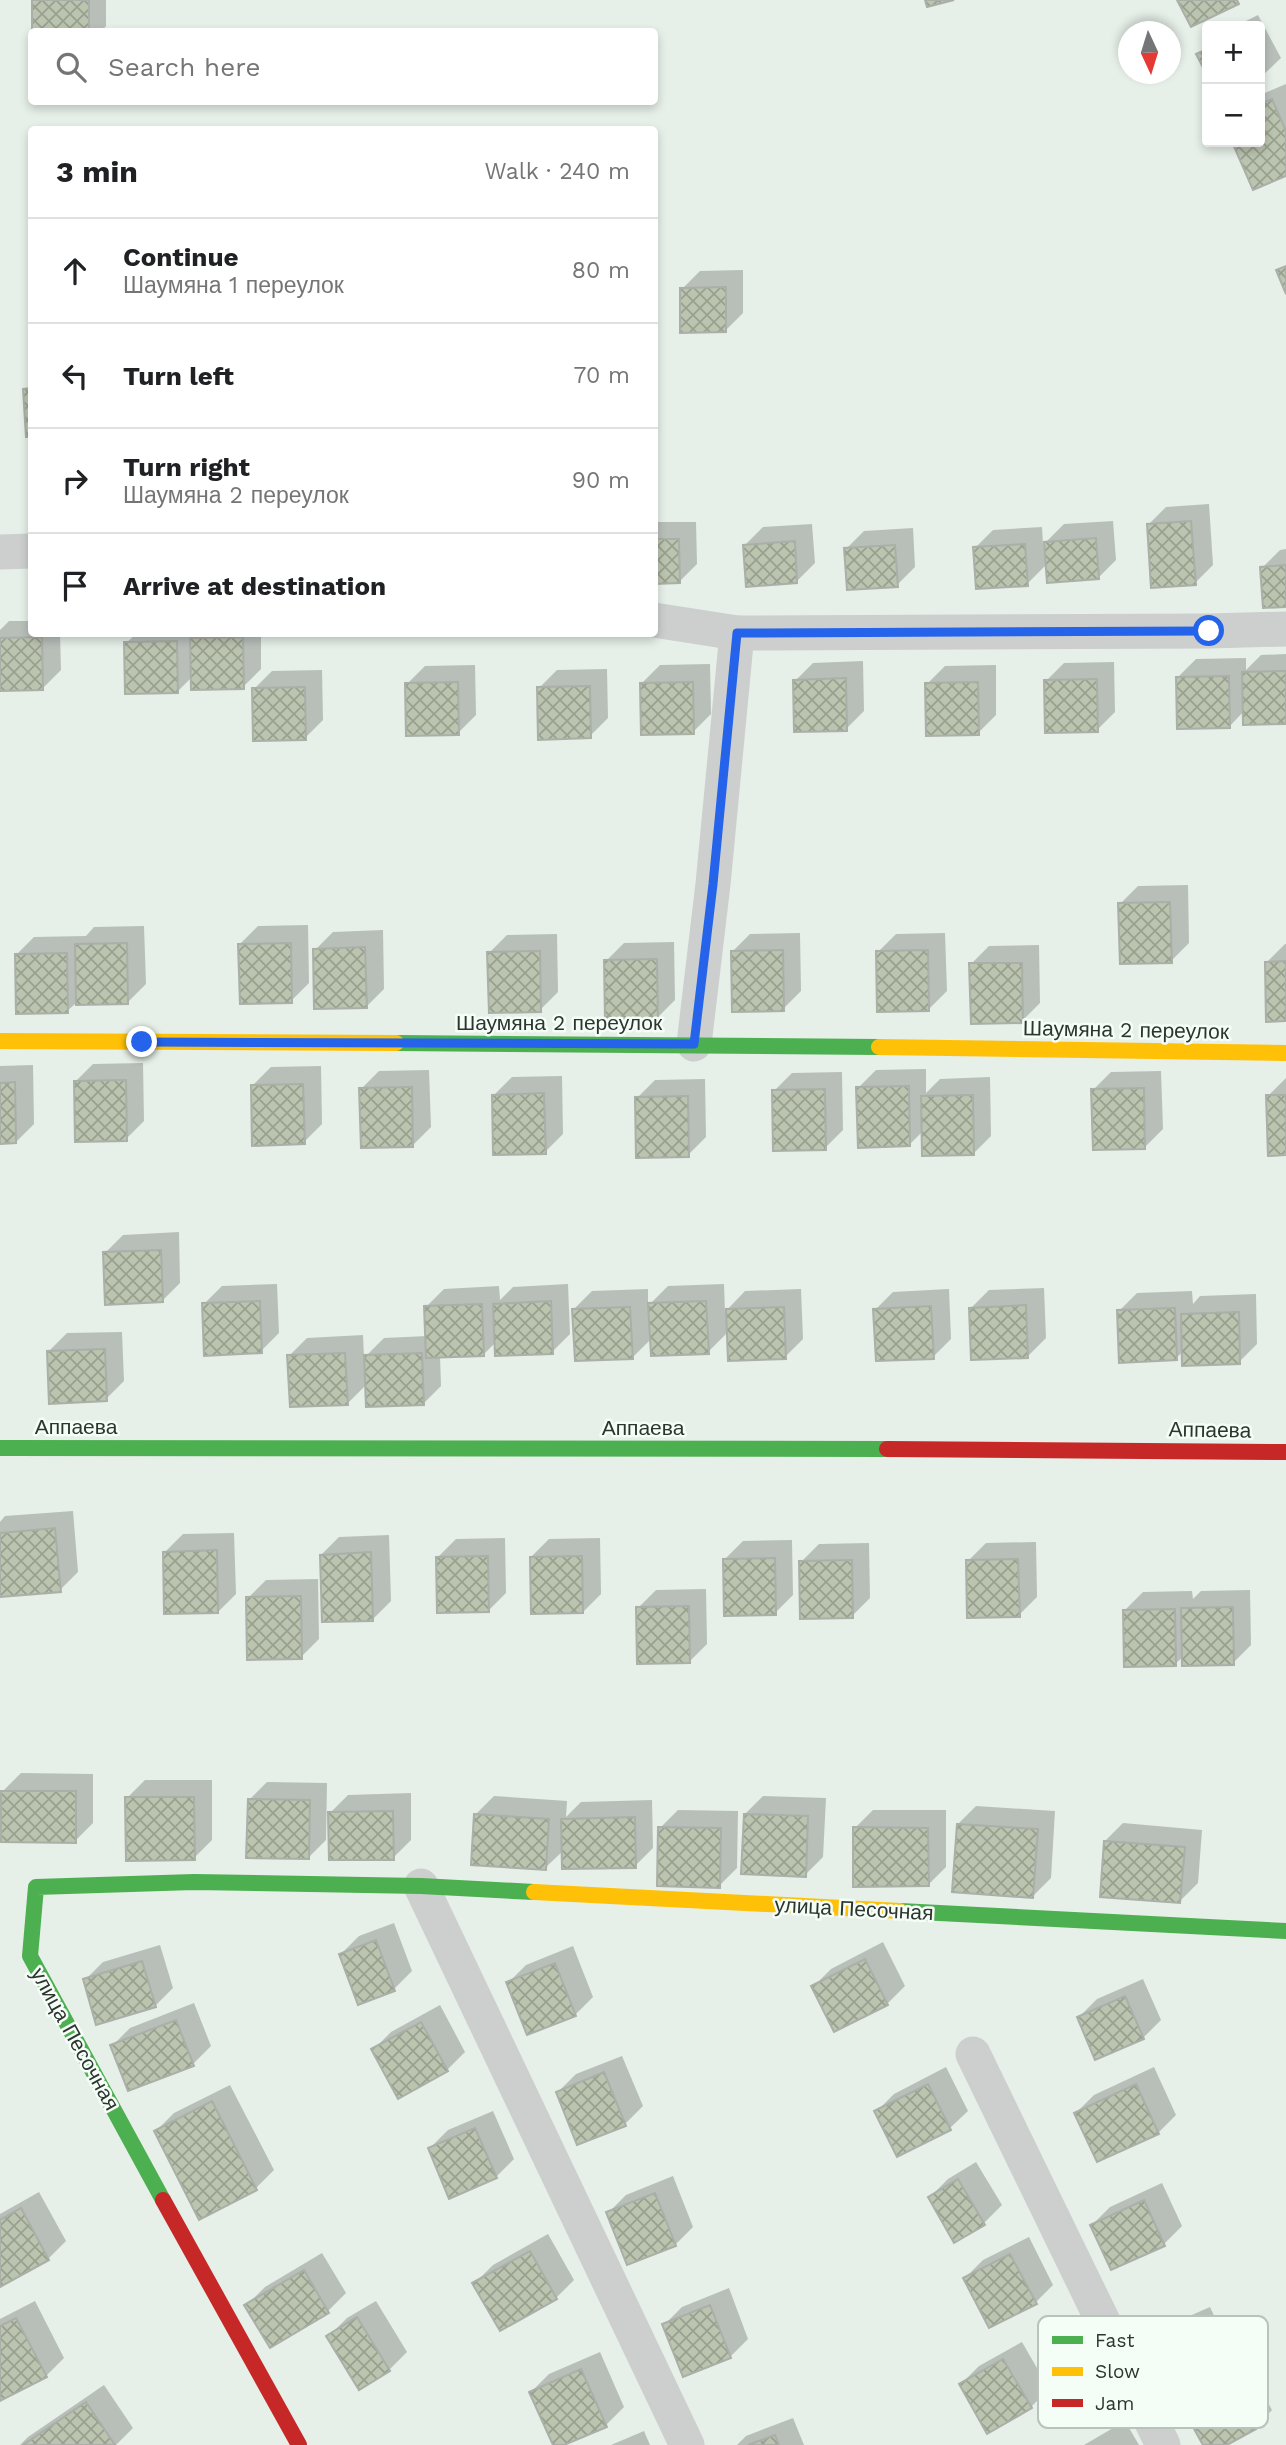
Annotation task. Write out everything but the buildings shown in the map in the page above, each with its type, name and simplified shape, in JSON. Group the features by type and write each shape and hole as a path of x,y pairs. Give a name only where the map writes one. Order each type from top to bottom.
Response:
{"street":[{"path":"0,552 28,551"},
{"path":"658,621 737,633 1286,629"},
{"path":"694,1044 713,884 737,633"},
{"name":"Шаумяна 2 переулок","path":"0,1041 694,1044 1286,1053"},
{"name":"Аппаева","path":"0,1448 1286,1452"},
{"name":"улица Песочная","path":"299,2445 30,1956 37,1887 194,1882 421,1886 1286,1931"},
{"path":"421,1886 687,2445"},
{"path":"973,2054 1100,2316"},
{"path":"1155,2428 1163,2445"}],"traffic: fast":[{"path":"396,1043 879,1047"},
{"path":"0,1448 887,1449"},
{"path":"163,2200 30,1956 36,1887 194,1882 421,1886 534,1892"},
{"path":"900,1911 1286,1931"}],"traffic: slow":[{"path":"0,1041 396,1043"},
{"path":"879,1047 1286,1053"},
{"path":"534,1892 900,1911"}],"traffic: jam":[{"path":"887,1449 1286,1452"},
{"path":"163,2200 299,2445"}],"route":[{"path":"142,1042 694,1044 713,884 737,633 1209,631"}]}
